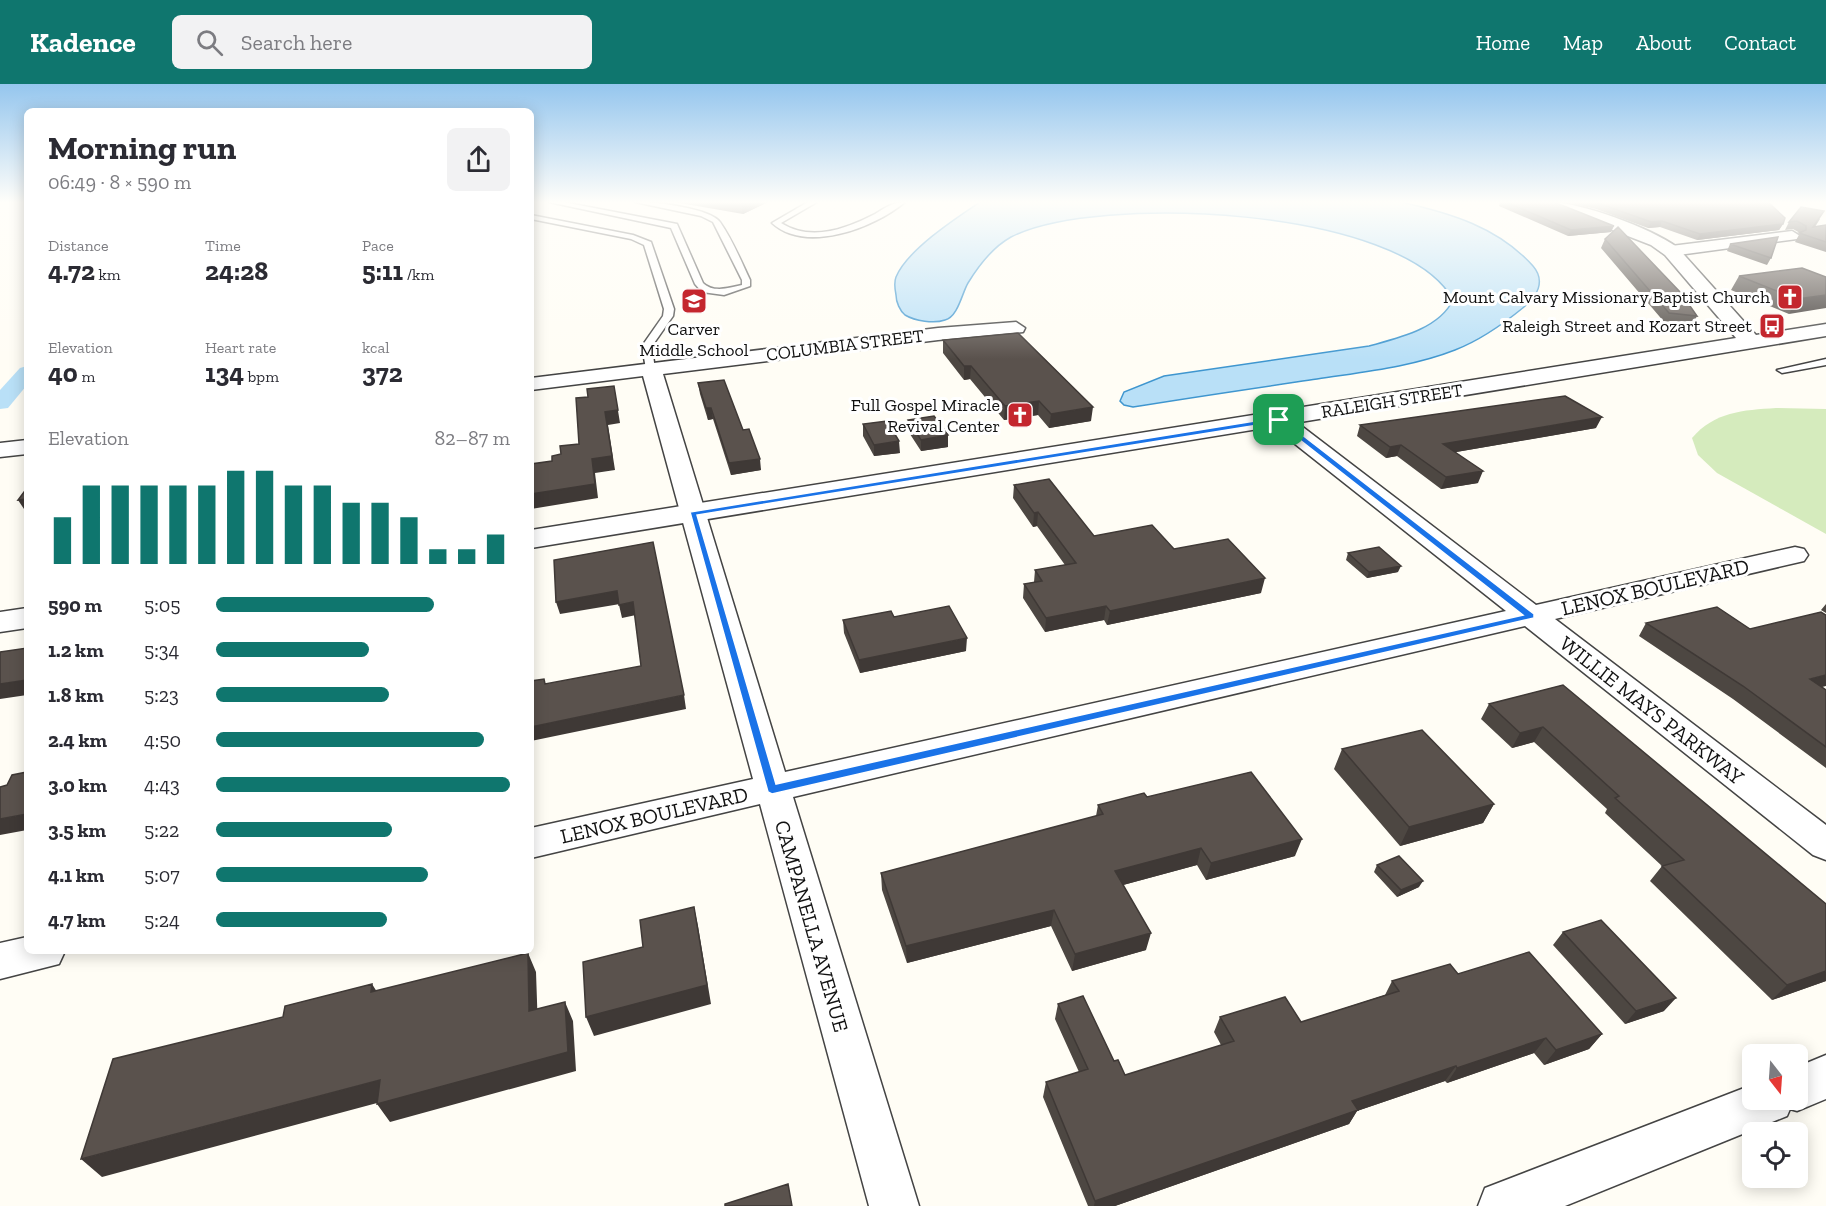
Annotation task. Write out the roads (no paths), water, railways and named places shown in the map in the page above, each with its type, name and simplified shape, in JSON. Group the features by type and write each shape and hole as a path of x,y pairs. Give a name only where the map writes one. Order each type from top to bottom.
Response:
{"street":[{"path":"1674,254 1751,342"},
{"name":"COLUMBIA STREET","path":"534,384 938,334 1016,328"},
{"name":"RALEIGH STREET","path":"534,539 1826,330"},
{"name":"CAMPANELLA AVENUE","path":"651,369 894,1206"},
{"name":"WILLIE MAYS PARKWAY","path":"1279,420 1826,845"},
{"path":"0,450 24,447"},
{"name":"LENOX BOULEVARD","path":"534,842 1795,555"},
{"path":"0,622 24,618"},
{"path":"0,961 32,954"},
{"path":"1808,1084 1826,1077"},
{"path":"1503,1206 1746,1110"}],"lane":[{"path":"651,254 669,309 664,324 647,346 651,369"},
{"path":"688,254 699,284 705,290 724,292 746,286 746,280 733,254"},
{"path":"1782,370 1826,362"}],"water":[{"path":"989,254 968,283 953,314 941,321 930,322 905,315 898,303 895,288 896,277 910,256"},
{"path":"1394,254 1520,254 1537,272 1539,283 1536,294 1529,303 1499,326 1474,342 1439,356 1369,371 1133,407 1124,405 1120,401 1124,392 1164,376 1369,346 1417,331 1438,318 1453,300 1423,269"}],"waterway":[{"path":"0,403 24,375"}],"place":[{"name":"Mount Calvary Missionary Baptist Church","path":"1790,297"},
{"name":"Carver Middle School","path":"694,301"},
{"name":"Raleigh Street and Kozart Street","path":"1772,326"},
{"name":"Full Gospel Miracle Revival Center","path":"1020,415"}]}
